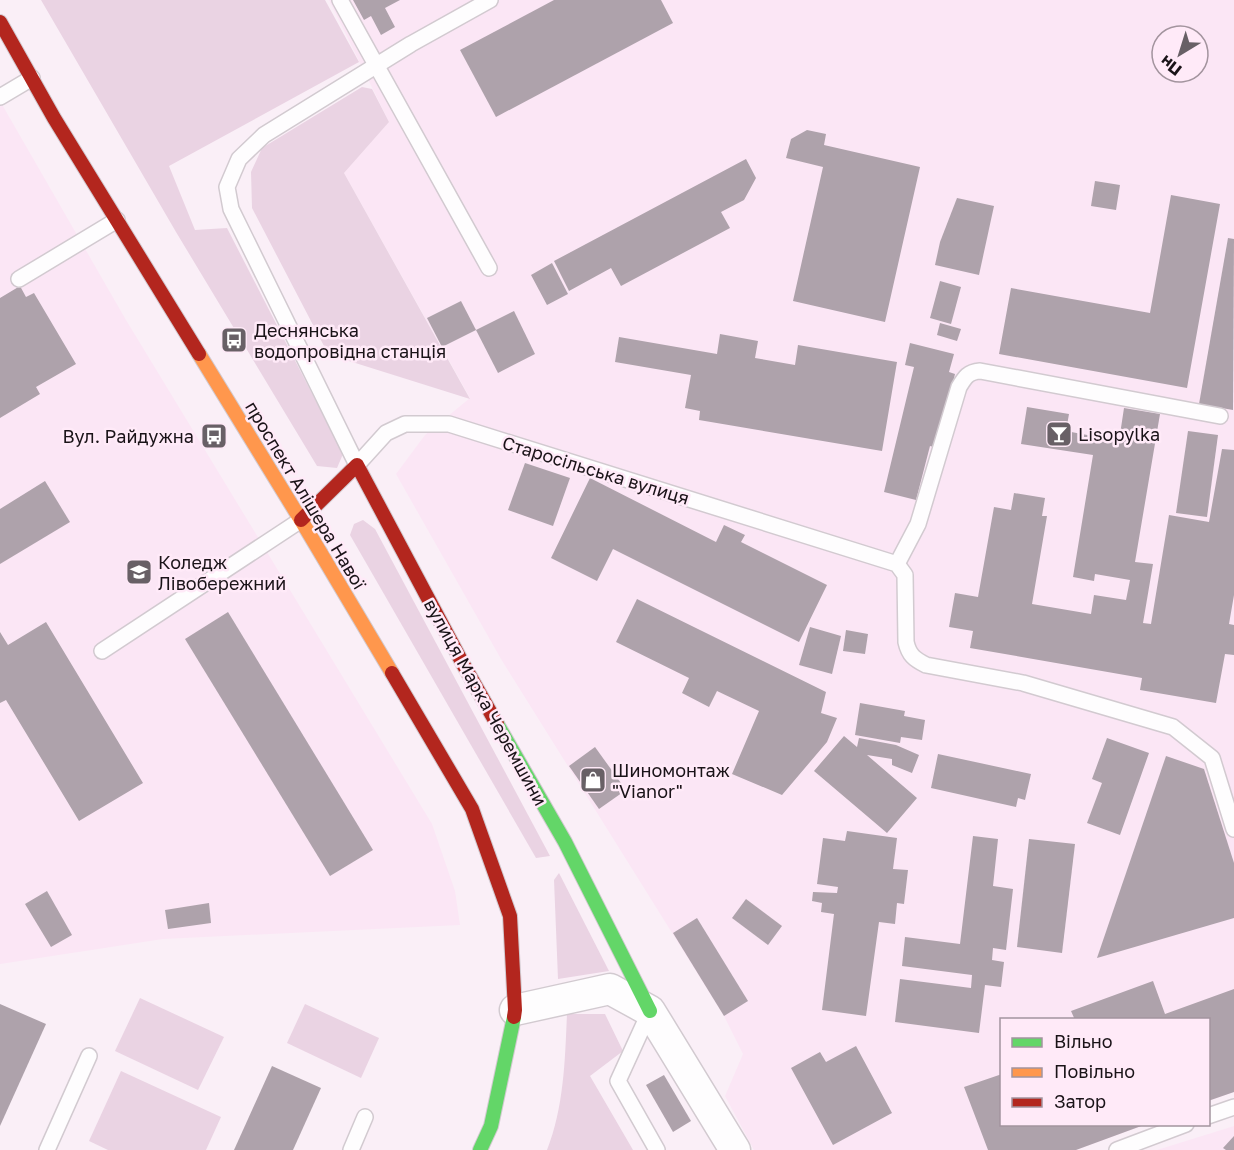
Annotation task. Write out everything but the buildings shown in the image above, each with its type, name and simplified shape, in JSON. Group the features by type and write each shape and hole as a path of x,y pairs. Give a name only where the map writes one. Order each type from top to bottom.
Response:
{"street":[{"name":"проспект Алішера Навої","path":"0,22 117,220 301,520 472,809 510,916 515,1010 491,1126 480,1150"},
{"path":"301,520 357,465"},
{"name":"вулиця Марка Черемшини","path":"357,465 463,664 565,842 650,1011 735,1150"},
{"name":"вулиця Марка Черемшини","path":"515,1010 610,989 650,1011"}],"lane":[{"path":"340,0 489,268"},
{"path":"357,465 231,209 227,186 239,159 264,135 411,44 490,0"},
{"path":"0,97 32,78"},
{"path":"19,279 117,220"},
{"path":"1220,416 980,371 971,372 959,387 918,524 897,564 905,575 908,653 916,660 926,665 1023,683 1173,727 1212,758 1234,829"},
{"name":"Старосільська вулиця","path":"357,465 386,434 405,424 449,424 897,564"},
{"path":"102,651 301,520"},
{"path":"650,1011 618,1081 657,1150"},
{"path":"47,1150 89,1056"},
{"path":"1210,1116 1234,1107"},
{"path":"351,1150 365,1117"},
{"path":"1117,1150 1183,1126"}],"shaded area":[{"path":"41,0 325,0 359,62 169,166 195,230 227,228 343,454 337,468 317,466 176,232"},
{"name":"Деснянська водопровідна станція","path":"329,0 1234,0 1234,1092 1210,1101 1210,1018 1000,1018 1000,1126 1142,1126 1076,1150 754,1150 725,1096 743,1054 724,1016 501,659 396,474 425,435 470,398 344,173 389,122"},
{"path":"362,87 372,89 389,122 344,173 470,399 349,361 324,346 252,208 251,172 262,148"},
{"name":"Коледж Лівобережний","path":"0,101 126,320 432,824 455,891 460,925 163,939 0,964"},
{"path":"363,520 375,529 550,856 536,858 350,535 354,524"},
{"path":"559,873 609,971 558,979 554,880"},
{"path":"140,998 224,1037 198,1090 115,1051"},
{"path":"305,1004 379,1038 361,1078 287,1043"},
{"path":"567,1014 605,1014 623,1051 590,1076 633,1150 547,1150 560,1100"},
{"path":"121,1071 221,1117 206,1150 108,1150 89,1141"},
{"path":"1234,1126 1234,1150 1157,1150"}],"traffic: fast":[{"path":"497,724 565,842 650,1011"},
{"path":"480,1150 491,1126 514,1017"}],"traffic: slow":[{"path":"199,354 392,673"}],"traffic: jam":[{"path":"0,22 54,118 199,354"},
{"path":"301,520 357,465 497,724"},
{"path":"392,673 472,809 510,916 514,1017"}],"place":[{"name":"Деснянська водопровідна станція","path":"234,340"},
{"name":"Lisopylka","path":"1059,434"},
{"name":"Вул. Райдужна","path":"214,436"},
{"name":"Коледж Лівобережний","path":"139,572"},
{"name":"Шиномонтаж \"Vianor\"","path":"593,780"}]}
